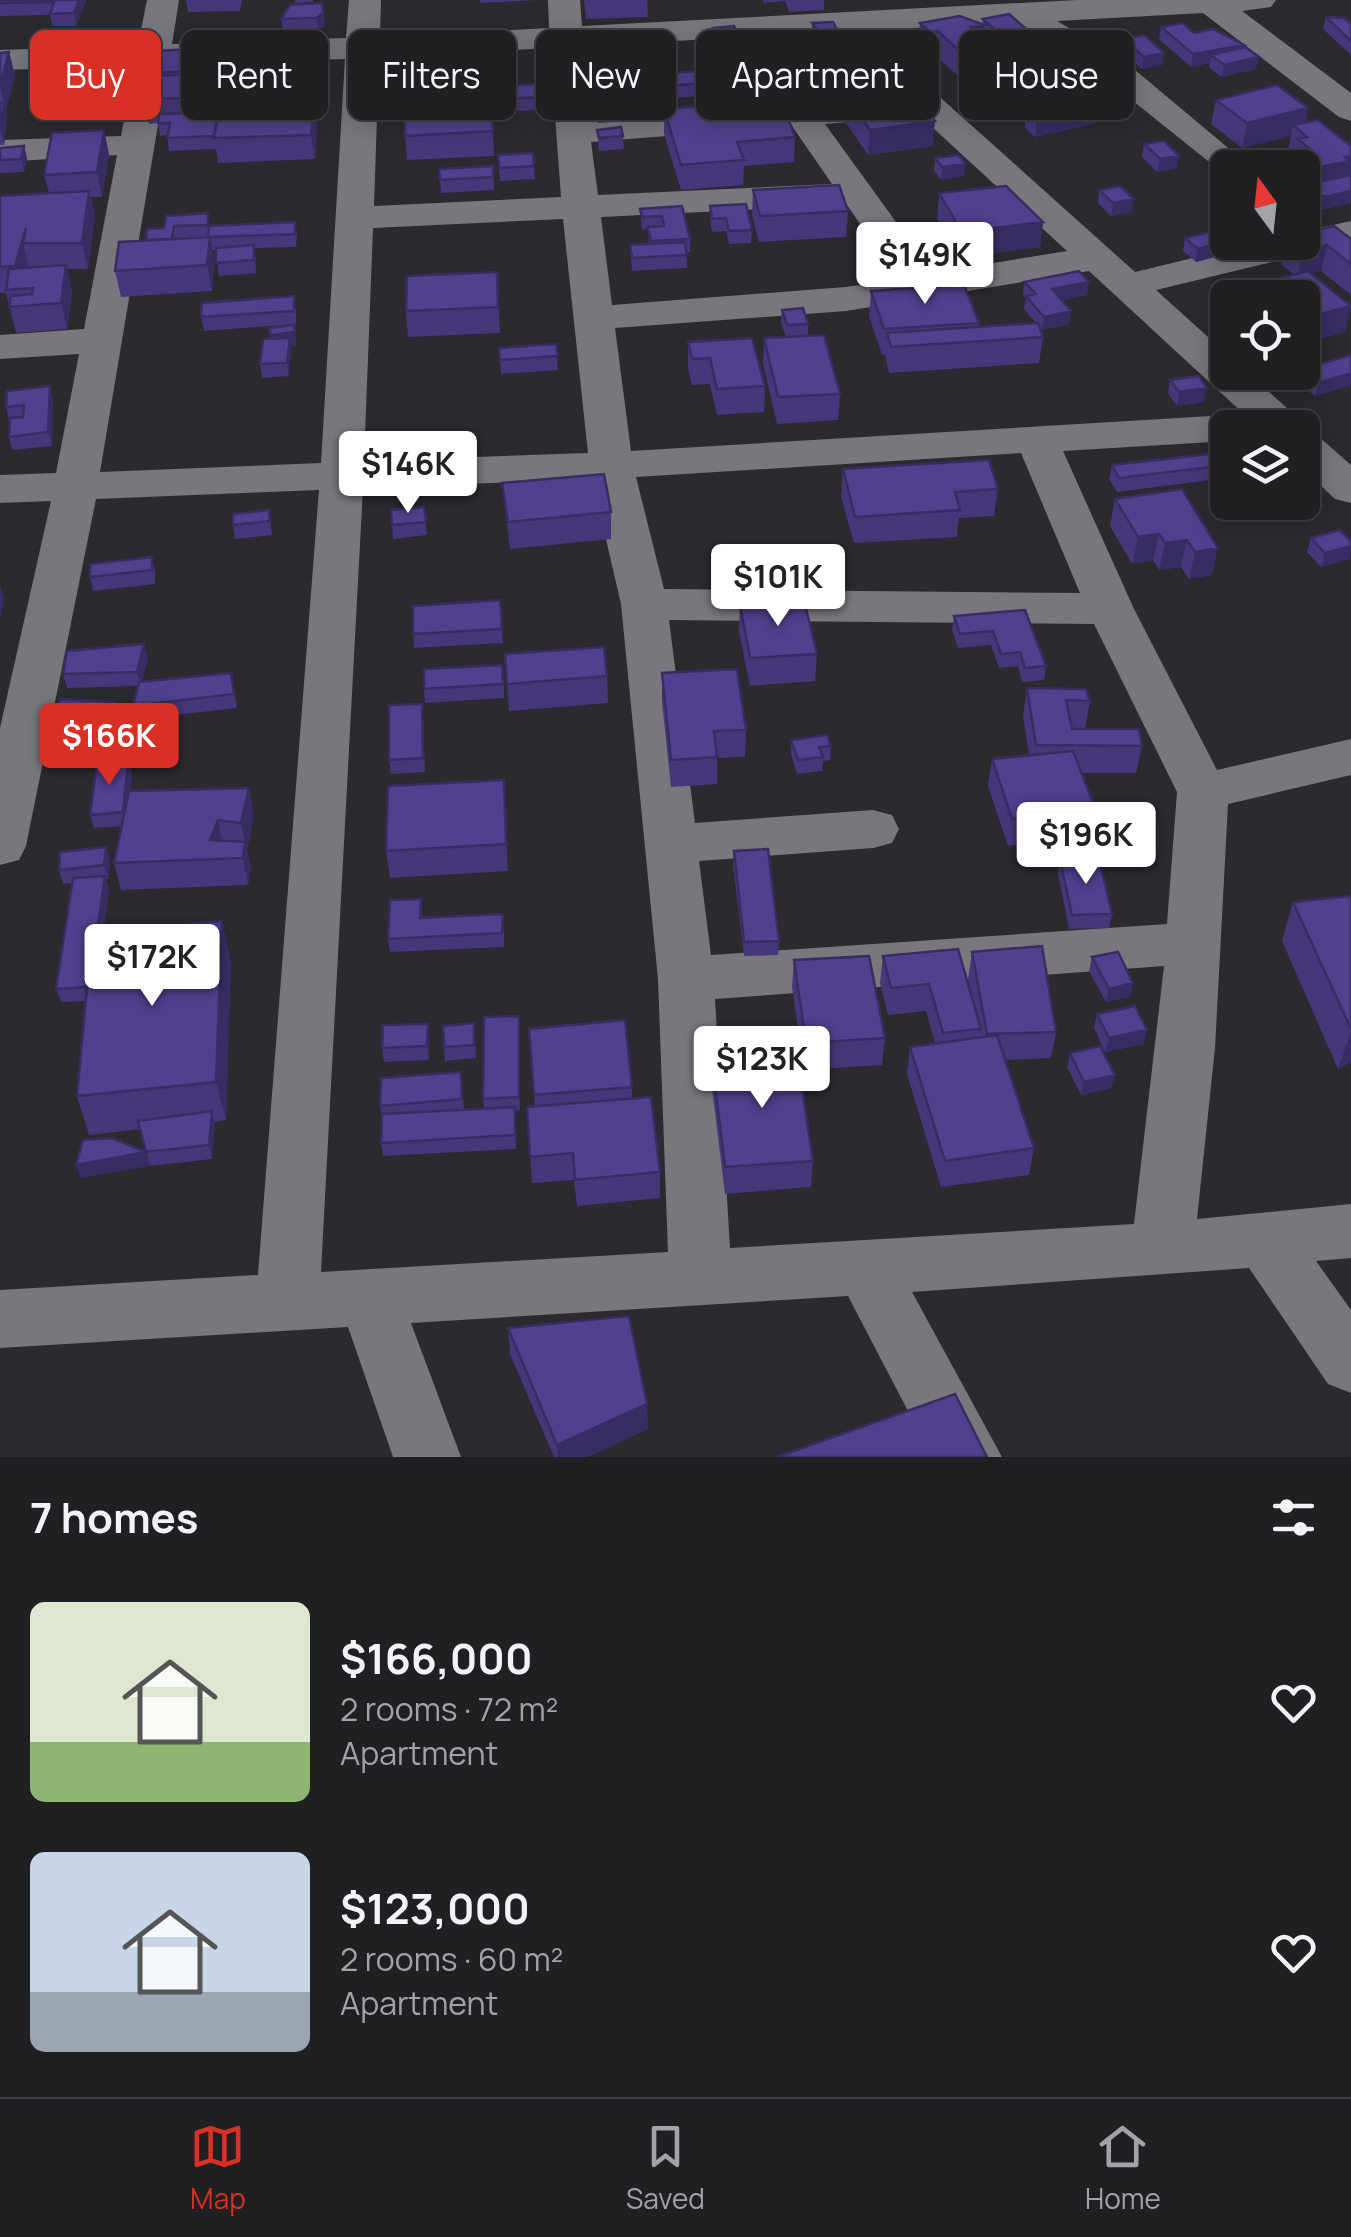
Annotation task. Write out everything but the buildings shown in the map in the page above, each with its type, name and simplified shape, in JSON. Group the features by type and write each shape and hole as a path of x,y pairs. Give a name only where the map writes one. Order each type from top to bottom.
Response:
{"street":[{"path":"158,30 163,0"},
{"path":"364,30 366,0"},
{"path":"488,30 565,19 850,24 1015,7 1260,0"},
{"path":"1209,2 1351,110"},
{"path":"1015,7 1110,66 1212,150"},
{"path":"565,19 572,133 611,465 644,604 686,979 700,1274"},
{"path":"850,24 856,30"},
{"path":"161,55 348,48"},
{"path":"0,60 30,59"},
{"path":"939,114 1265,410"},
{"path":"0,846 19,667 76,486 141,120"},
{"path":"288,1301 342,474 359,120"},
{"path":"572,133 728,120"},
{"path":"804,120 925,289"},
{"path":"0,152 137,143"},
{"path":"354,218 854,194"},
{"path":"1130,286 1332,239"},
{"path":"595,318 762,308 925,289 1098,258"},
{"path":"0,347 102,340"},
{"path":"0,489 611,465 1210,429"},
{"path":"1038,442 1110,609 1204,792 1186,1048 1162,1250"},
{"path":"1320,460 1351,489"},
{"path":"644,604 1110,609"},
{"path":"1204,792 1351,756"},
{"path":"670,844 873,828"},
{"path":"686,979 1191,944"},
{"path":"0,1319 700,1274 1162,1250 1351,1231"},
{"path":"1264,1240 1351,1363"},
{"path":"864,1265 968,1457"},
{"path":"369,1296 427,1457"}]}
